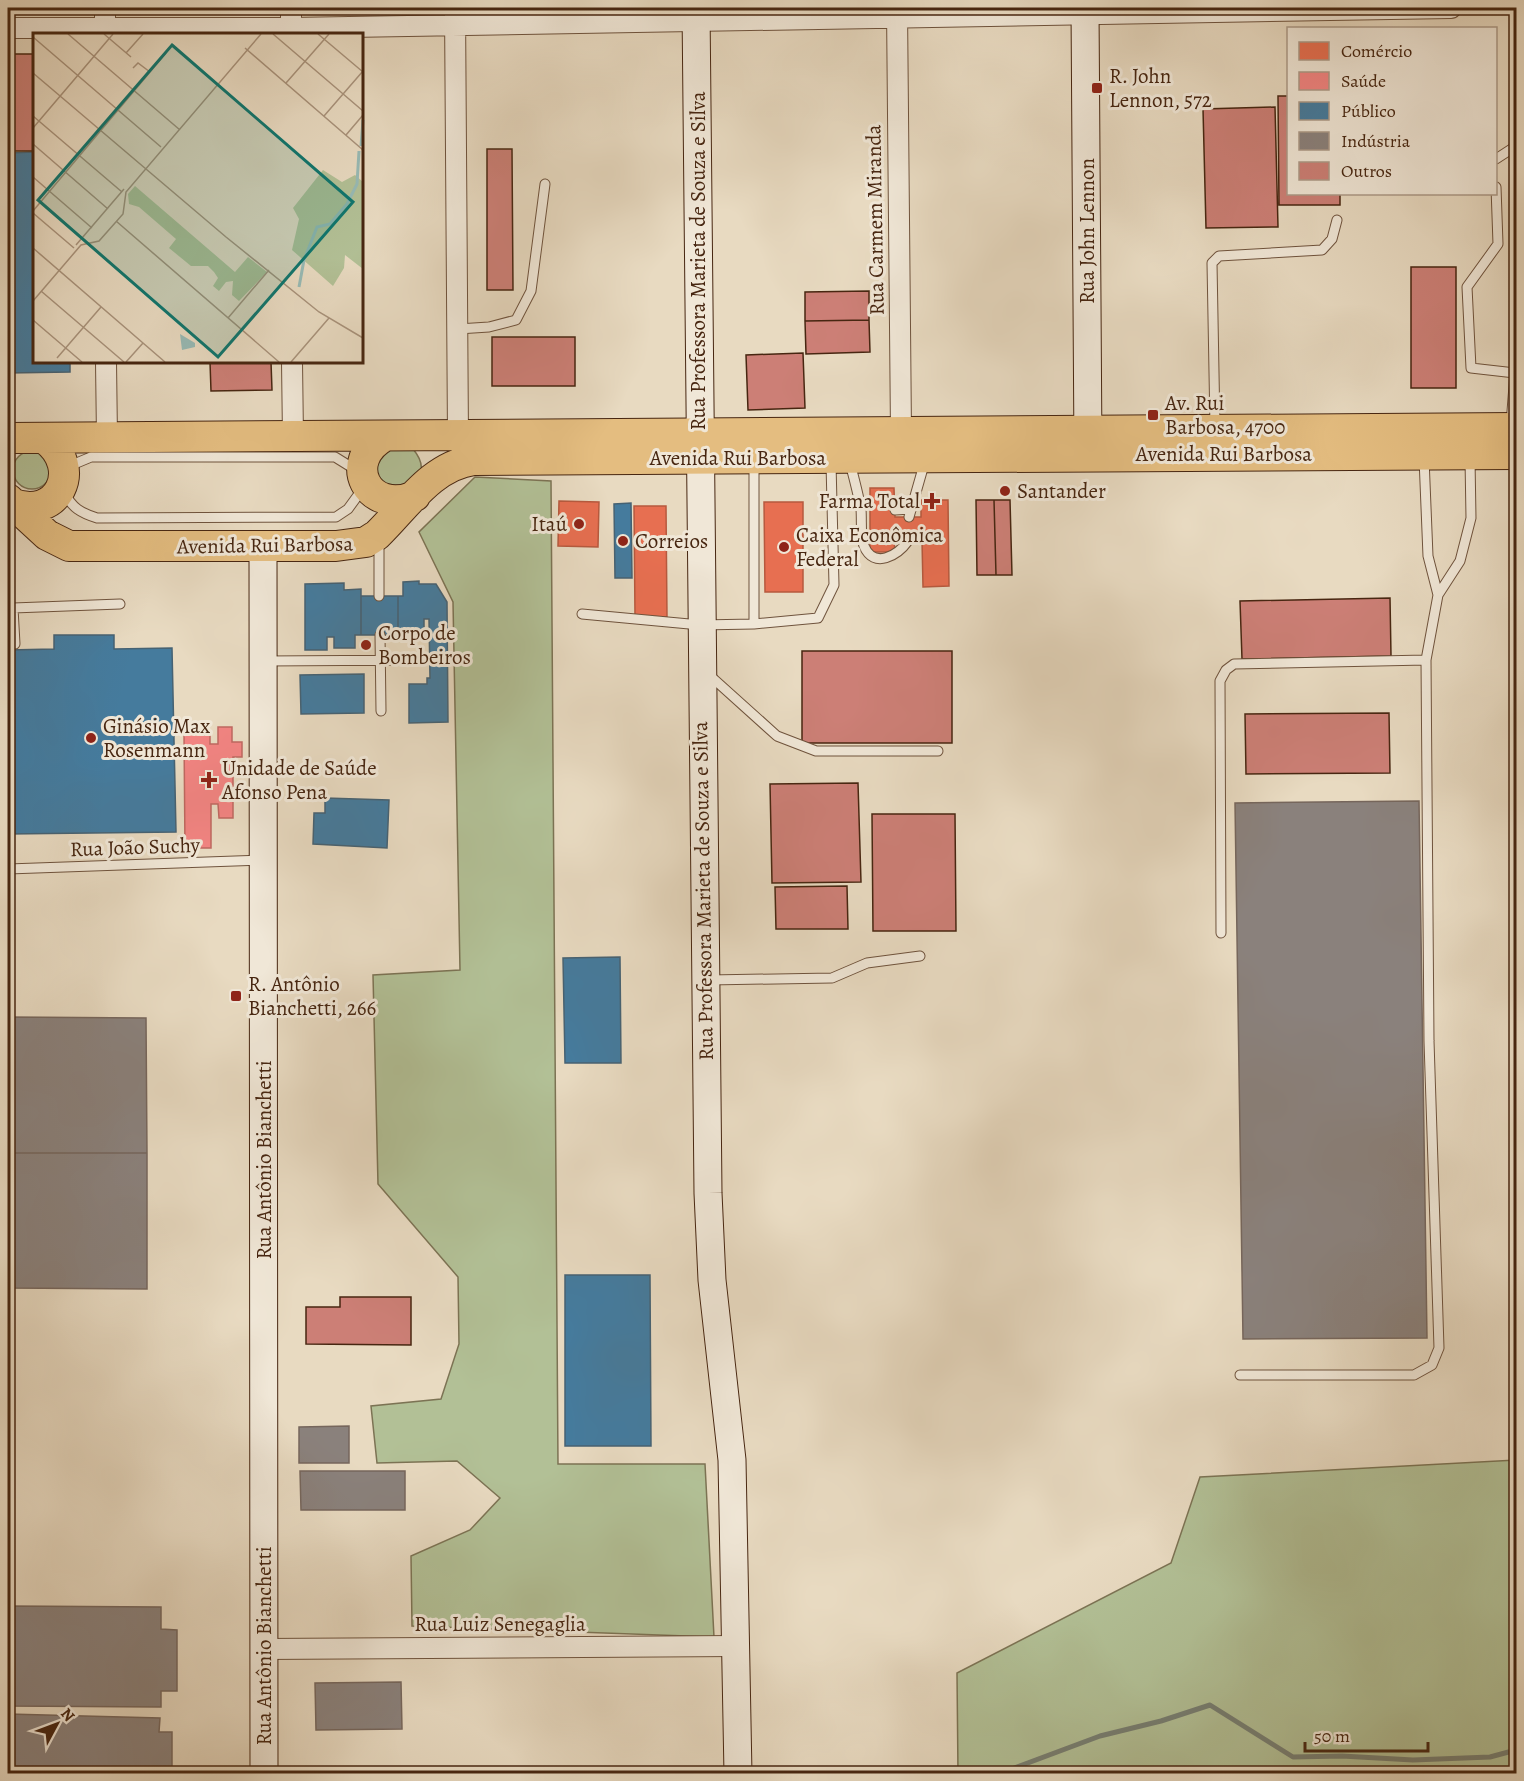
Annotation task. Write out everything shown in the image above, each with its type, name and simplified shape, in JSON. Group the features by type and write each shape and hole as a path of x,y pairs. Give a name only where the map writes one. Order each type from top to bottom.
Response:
{"main road":[{"name":"Avenida Rui Barbosa","path":"19,439 458,437 699,445 753,457 926,457 1215,430 1515,436"},
{"name":"Avenida Rui Barbosa","path":"9,501 47,535 69,546 353,545 366,542 378,534 440,471 457,463 474,460 901,432 1088,443 1424,454 1470,454 1515,436"},
{"path":"393,436 416,442 426,454 429,468 421,490 402,502 387,501 374,495 364,480 362,464 366,452 374,442 393,436"},
{"path":"9,501 20,507 40,506 48,502 63,478 62,456 19,439"}],"street":[{"path":"105,8 105,31"},
{"path":"291,8 291,31"},
{"path":"8,28 105,31 291,31 455,16 1451,8"},
{"name":"Rua John Lennon","path":"1085,11 1088,443"},
{"name":"Rua Carmem Miranda","path":"897,12 901,432"},
{"name":"Rua Professora Marieta de Souza e Silva","path":"696,14 704,981 710,1239 732,1460 738,1773"},
{"path":"455,16 458,437"},
{"path":"106,363 107,438"},
{"path":"292,363 293,437"},
{"name":"Rua Antônio Bianchetti","path":"263,546 264,1773"},
{"name":"Rua Luiz Senegaglia","path":"264,1649 735,1646"}],"lane":[{"path":"1497,158 1516,146"},
{"path":"458,329 489,327 516,320 531,291 545,184"},
{"path":"1496,195 1498,244 1467,287 1471,368 1516,374 1515,436"},
{"path":"1215,430 1212,262 1219,256 1322,250 1332,239 1337,219"},
{"path":"1424,454 1428,556 1438,595"},
{"path":"1240,1375 1414,1375 1432,1365 1439,1348 1429,1041 1426,660 1438,595 1460,561 1471,518 1470,454"},
{"path":"91,457 335,457 364,480 358,498 336,518 97,518 81,513 69,503 63,478 91,457"},
{"path":"753,457 754,624"},
{"path":"582,614 700,625 754,624 818,618 834,585 840,457"},
{"path":"840,457 865,510 863,545 869,554 881,559 892,558 908,541"},
{"path":"895,510 910,513 926,457"},
{"path":"378,534 379,596"},
{"path":"8,644 15,644 14,608 120,604"},
{"path":"380,635 381,711"},
{"path":"263,662 424,660"},
{"path":"1221,933 1220,681 1226,670 1234,664 1426,660"},
{"path":"701,668 777,736 816,751 938,751"},
{"name":"Rua João Suchy","path":"8,869 264,860"},
{"path":"704,981 832,978 867,963 920,956"}],"green space":[{"path":"383,446 413,449 421,463 420,477 414,487 376,483 375,453"},
{"path":"32,451 39,452 45,457 50,463 50,477 45,483 39,488 32,489 25,488 19,483 14,477 13,470 14,463 19,457 25,452"},
{"path":"475,477 551,481 558,1464 705,1464 714,1637 412,1626 411,1556 470,1530 500,1498 457,1461 377,1463 371,1406 441,1399 459,1344 458,1277 378,1184 373,975 460,970 453,602 419,532"},
{"path":"1516,1460 1516,1773 958,1773 957,1673 1171,1563 1200,1477"}],"building: Comércio":[{"path":"870,488 894,488 895,517 921,517 921,500 948,500 949,586 923,587 922,541 894,541 895,552 870,552"},
{"name":"Itaú","path":"559,501 599,502 598,547 558,546"},
{"name":"Caixa Econômica Federal","path":"764,502 803,502 803,592 765,592"},
{"path":"634,506 666,506 667,617 635,616"}],"building: Saúde":[{"name":"Unidade de Saúde Afonso Pena","path":"218,727 232,727 232,742 242,742 242,757 233,757 233,818 219,818 218,804 211,804 211,848 185,848 184,734 210,735 210,744 218,744"}],"building: Público":[{"path":"33,152 33,363 70,363 70,372 8,373 8,153"},
{"name":"Correios","path":"631,503 632,578 615,578 614,504"},
{"path":"419,581 419,584 436,584 447,602 448,722 409,723 409,684 427,684 427,678 430,678 429,619 424,619 424,635 398,635 398,596 403,596 403,582"},
{"path":"344,583 344,590 361,589 361,635 355,635 355,648 334,648 334,637 327,637 327,650 305,650 305,584"},
{"path":"361,596 398,596 398,635 361,635"},
{"name":"Ginásio Max Rosenmann","path":"54,635 114,635 114,649 172,648 176,832 8,834 8,650 54,649"},
{"path":"364,674 364,713 301,714 300,675"},
{"path":"325,798 389,800 387,848 313,844 314,813 325,813"},
{"path":"620,957 621,1063 565,1063 563,958"},
{"path":"565,1275 650,1275 651,1446 565,1446"}],"building: Indústria":[{"path":"1419,801 1427,1338 1243,1339 1235,803"},
{"path":"8,1017 146,1018 147,1153 8,1153"},
{"path":"8,1153 147,1153 147,1289 8,1288"},
{"path":"349,1426 349,1463 299,1463 299,1427"},
{"path":"300,1471 405,1471 405,1510 301,1510"},
{"path":"8,1606 161,1607 161,1629 177,1630 177,1691 161,1691 161,1707 8,1706"},
{"path":"401,1682 402,1729 316,1730 315,1683"},
{"path":"8,1714 160,1718 159,1732 172,1732 172,1774 8,1774"}],"building: Outros":[{"path":"8,54 33,54 33,151 8,151"},
{"path":"1278,96 1287,96 1287,195 1340,195 1340,205 1279,205"},
{"path":"1275,107 1278,227 1206,228 1203,109"},
{"path":"487,149 512,149 513,290 487,290"},
{"path":"1411,267 1456,267 1456,388 1411,388"},
{"path":"869,291 869,320 805,321 805,292"},
{"path":"869,320 870,352 806,354 805,321"},
{"path":"492,337 575,337 575,386 492,386"},
{"path":"803,353 805,408 748,410 746,355"},
{"path":"210,363 271,363 272,390 211,391"},
{"path":"976,500 994,500 996,575 977,575"},
{"path":"994,500 1010,500 1012,575 996,575"},
{"path":"1390,598 1391,656 1242,659 1240,601"},
{"path":"802,651 952,651 952,743 802,743"},
{"path":"1389,713 1390,773 1246,774 1245,714"},
{"path":"858,783 861,882 772,883 770,784"},
{"path":"872,814 955,814 956,931 873,931"},
{"path":"847,886 848,929 776,929 775,887"},
{"path":"340,1297 411,1297 411,1345 306,1344 306,1307 340,1307"}],"waterway":[{"path":"998,1774 1100,1736 1161,1721 1210,1705 1293,1757 1342,1756 1413,1760 1490,1757 1516,1750"}],"place":[{"name":"R. John Lennon, 572","path":"1097,88"},
{"name":"Av. Rui Barbosa, 4700","path":"1153,415"},
{"name":"Santander","path":"1005,491"},
{"name":"Farma Total","path":"932,501"},
{"name":"Itaú","path":"579,524"},
{"name":"Correios","path":"623,541"},
{"name":"Caixa Econômica Federal","path":"784,547"},
{"name":"Corpo de Bombeiros","path":"366,645"},
{"name":"Ginásio Max Rosenmann","path":"91,738"},
{"name":"Unidade de Saúde Afonso Pena","path":"209,780"},
{"name":"R. Antônio Bianchetti, 266","path":"236,996"}]}
